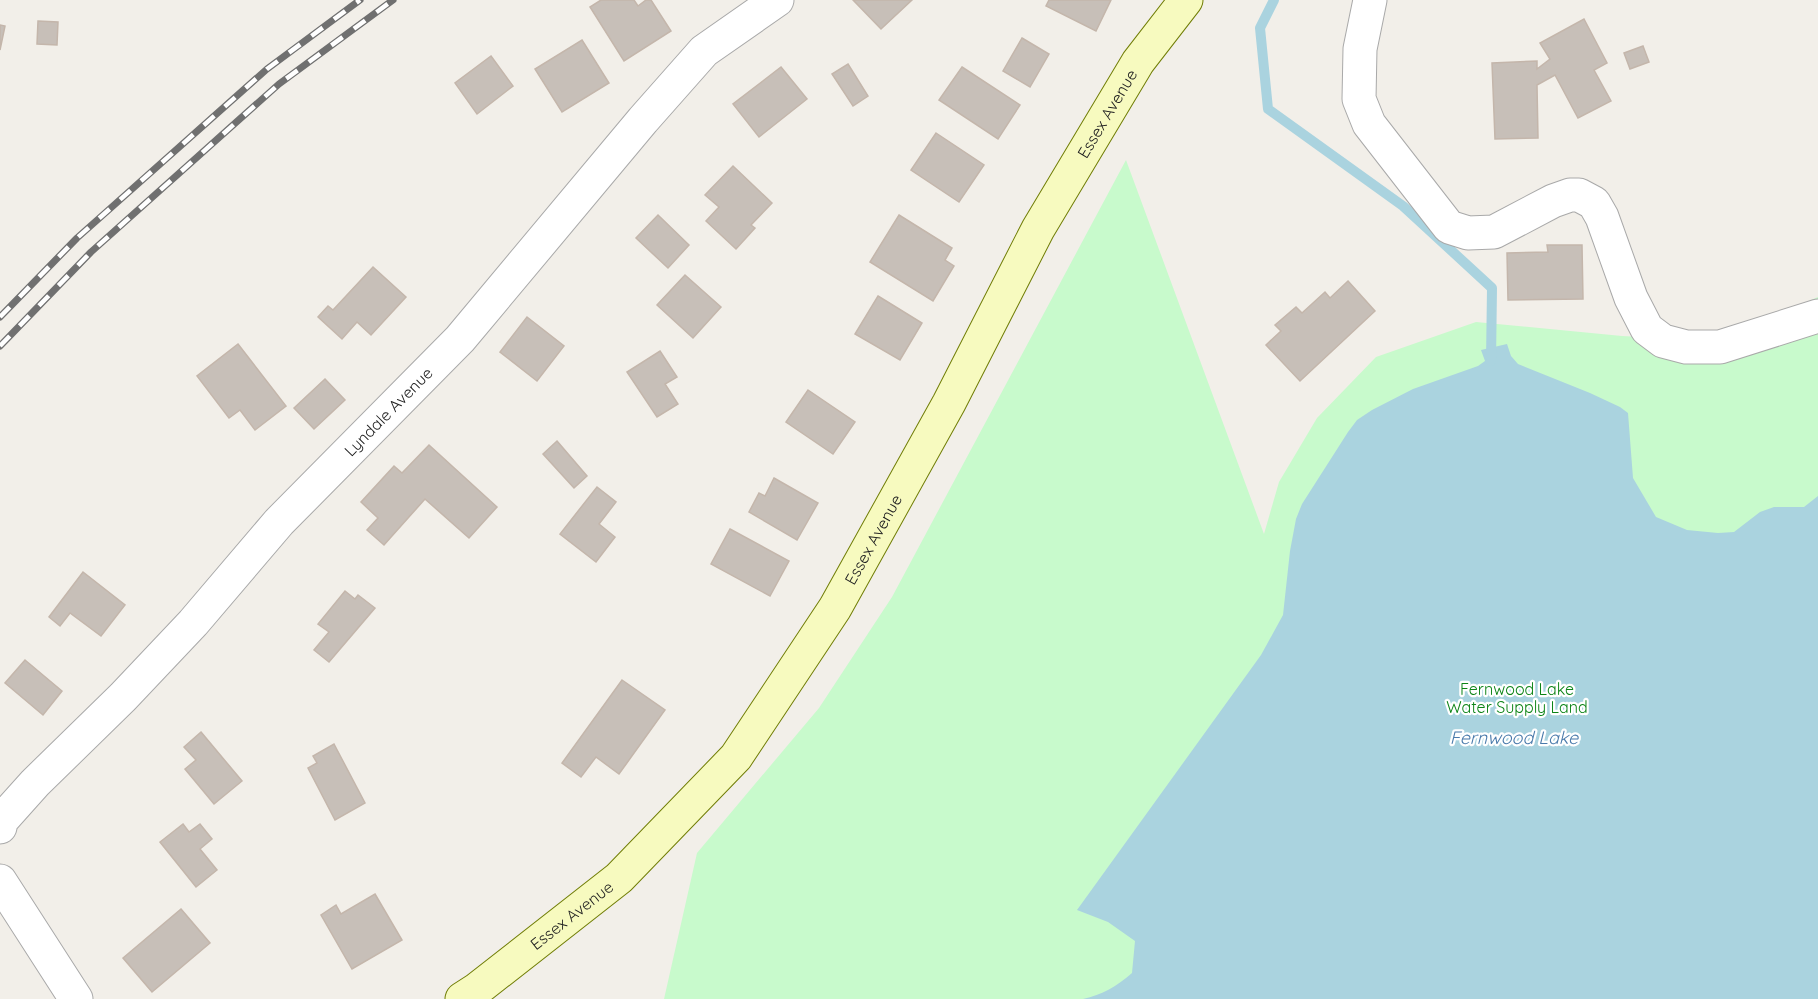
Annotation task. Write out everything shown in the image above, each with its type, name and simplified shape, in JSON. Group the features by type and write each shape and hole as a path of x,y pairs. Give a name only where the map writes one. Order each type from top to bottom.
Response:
{"street":[{"name":"Lyndale Avenue","path":"0,827 1,821 34,783 123,697 193,622 279,522 460,339 643,120 704,51 777,0"},
{"name":"Essex Avenue","path":"462,999 619,878 736,757 834,608 950,403 1050,210 1138,62 1186,0"},
{"path":"1370,0 1360,49 1359,99 1369,124 1449,227 1468,233 1494,231 1552,201 1570,195 1579,195 1594,202 1602,217 1631,298 1647,329 1663,341 1686,347 1720,347 1818,315"},
{"path":"0,881 76,999"}],"green space":[{"name":"Fernwood Lake Water Supply Land","path":"1126,160 1264,534 1279,482 1317,418 1376,357 1476,322 1622,336 1718,341 1818,297 1818,999 664,999 697,853 819,708 892,597"}],"water":[{"name":"Fernwood Lake","path":"1507,344 1511,356 1518,364 1590,393 1628,413 1633,478 1656,517 1687,530 1734,532 1760,512 1774,507 1804,507 1818,496 1818,999 1083,999 1109,989 1132,973 1135,941 1108,922 1077,910 1261,655 1283,615 1296,519 1302,504 1348,432 1357,420 1372,410 1413,389 1478,366 1485,361 1481,350"}],"building":[{"path":"601,0 634,0 638,6 646,0 651,0 671,31 624,61 590,7"},
{"path":"853,0 912,0 881,29"},
{"path":"1049,0 1111,0 1096,31 1046,6"},
{"path":"1584,19 1607,63 1594,70 1611,101 1578,118 1555,75 1537,85 1538,138 1495,139 1492,63 1537,61 1537,69 1550,59 1540,43"},
{"path":"38,21 58,22 57,45 37,44"},
{"path":"0,25 5,26 0,50"},
{"path":"1022,38 1049,54 1030,87 1003,71"},
{"path":"582,40 609,83 562,112 535,69"},
{"path":"1643,46 1649,62 1630,69 1624,53"},
{"path":"491,56 513,86 477,114 455,83"},
{"path":"848,64 868,96 853,106 832,74"},
{"path":"781,67 807,99 759,137 733,104"},
{"path":"962,67 1020,105 998,139 939,100"},
{"path":"936,133 984,165 959,202 911,170"},
{"path":"733,166 772,203 751,225 755,228 736,249 706,221 719,207 705,195"},
{"path":"658,215 689,245 668,268 636,238"},
{"path":"899,215 952,248 945,260 954,266 933,301 870,262"},
{"path":"1547,245 1582,245 1583,299 1508,300 1507,253 1548,252"},
{"path":"373,267 406,297 371,335 357,322 342,339 318,317 328,306 333,310"},
{"path":"685,275 721,307 693,338 657,305"},
{"path":"1348,281 1375,311 1300,381 1266,345 1281,331 1275,325 1296,307 1302,313 1325,292 1330,298"},
{"path":"878,296 922,323 900,360 855,334"},
{"path":"527,317 564,346 537,381 500,352"},
{"path":"238,344 286,406 255,430 240,410 229,418 197,376"},
{"path":"660,351 677,377 665,384 678,404 657,417 627,372"},
{"path":"325,379 345,400 314,429 294,408"},
{"path":"808,390 855,422 833,454 786,422"},
{"path":"557,441 587,476 574,488 543,454"},
{"path":"429,445 497,507 469,538 425,499 384,545 367,530 378,518 361,502 394,466 402,473"},
{"path":"774,478 818,503 797,540 749,512 759,493 765,496"},
{"path":"597,487 616,502 599,524 615,537 596,562 560,534"},
{"path":"730,529 789,561 770,596 711,564"},
{"path":"83,572 125,605 101,636 70,613 60,626 49,617"},
{"path":"345,591 355,599 358,595 375,608 329,662 314,650 329,632 318,624"},
{"path":"25,660 62,691 43,715 5,683"},
{"path":"622,680 665,710 619,774 596,757 581,777 562,763"},
{"path":"201,732 242,781 214,804 185,769 196,760 184,747"},
{"path":"334,744 365,803 335,820 308,768 317,763 313,756"},
{"path":"183,824 189,832 200,824 212,839 200,849 217,870 196,887 160,842"},
{"path":"375,894 402,940 352,969 321,915 336,905 341,914"},
{"path":"181,909 210,943 152,992 123,958"}],"waterway":[{"path":"1274,0 1260,28 1268,109 1403,206 1492,288 1491,361"}],"railway":[{"path":"0,317 77,238 267,69 360,0"},
{"path":"0,346 91,252 279,84 393,0"}]}
